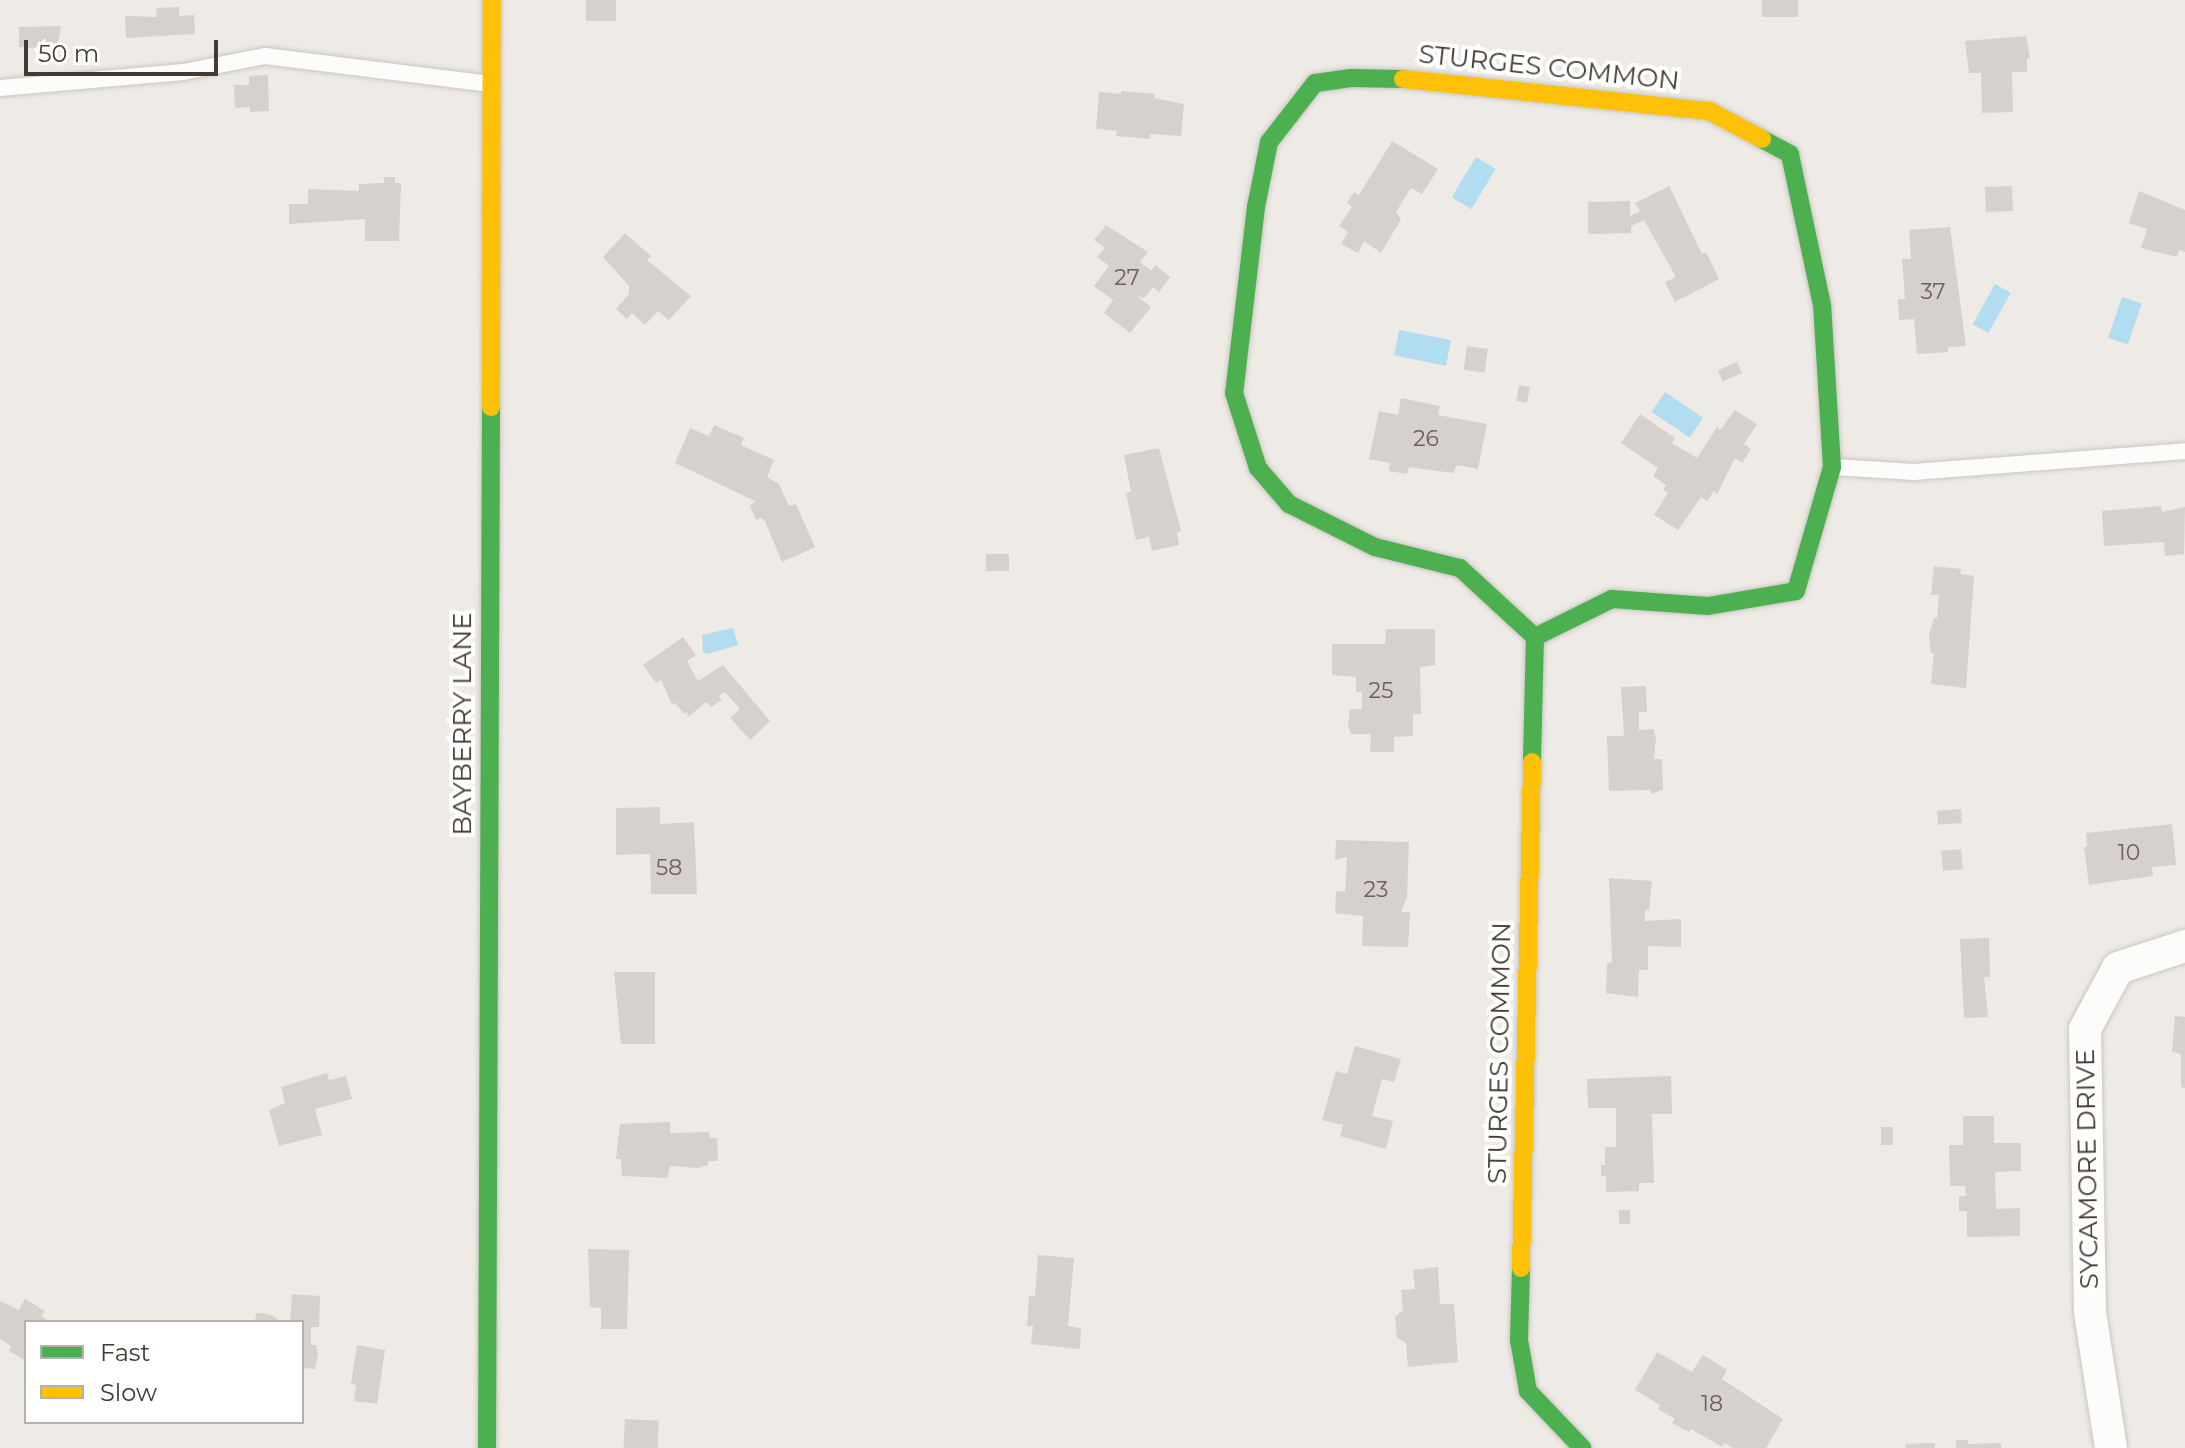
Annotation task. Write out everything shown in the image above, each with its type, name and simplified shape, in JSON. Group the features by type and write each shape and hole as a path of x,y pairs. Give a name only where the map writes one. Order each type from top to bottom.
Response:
{"street":[{"name":"BAYBERRY LANE","path":"487,1448 492,0"},
{"name":"STURGES COMMON","path":"1535,637 1612,599 1708,606 1796,591 1832,467 1822,305 1790,154 1709,111 1436,80 1351,78 1315,83 1269,142 1256,207 1234,393 1258,468 1289,504 1375,547 1460,568 1535,637 1519,1340 1528,1391 1565,1434 1582,1448"},
{"name":"SYCAMORE DRIVE","path":"2111,1448 2090,1313 2085,1029 2118,968 2185,946"}],"lane":[{"path":"0,88 183,72 265,56 491,84"},
{"path":"1832,467 1914,472 2185,451"}],"water":[{"path":"1476,157 1496,169 1472,209 1452,197"},
{"path":"1995,284 2011,293 1988,333 1973,324"},
{"path":"2122,297 2142,304 2128,344 2108,338"},
{"path":"1399,330 1451,340 1446,366 1394,356"},
{"path":"1665,392 1703,418 1690,438 1652,412"},
{"path":"733,628 738,645 707,654 703,652 702,635"}],"building":[{"path":"586,0 616,0 616,21 586,21"},
{"path":"1762,0 1798,0 1798,17 1762,17"},
{"path":"179,7 179,16 194,15 195,34 126,38 125,16 157,17 156,8"},
{"path":"61,26 57,49 19,47 19,27"},
{"path":"2026,36 2030,58 2027,58 2027,72 2012,72 2013,112 1982,113 1981,73 1969,73 1965,41"},
{"path":"268,75 269,111 250,112 250,107 235,108 234,85 249,85 249,76"},
{"path":"1121,91 1155,94 1154,98 1184,104 1181,136 1150,134 1150,139 1116,136 1117,131 1096,129 1099,92 1121,94"},
{"path":"1392,141 1438,169 1422,194 1411,188 1396,212 1401,219 1381,253 1364,241 1358,253 1341,244 1348,232 1339,226 1352,207 1347,203 1354,192 1359,195"},
{"path":"384,177 395,177 395,183 401,183 399,241 365,241 365,219 289,224 289,204 308,204 308,189 359,191 359,184 384,183"},
{"path":"1669,186 1702,254 1706,252 1719,279 1675,302 1665,282 1676,277 1644,220 1631,226 1631,233 1588,234 1588,202 1630,201 1630,216 1640,211 1635,203"},
{"path":"2012,186 2013,211 1986,212 1985,187"},
{"path":"2139,191 2185,210 2185,252 2179,250 2177,257 2141,248 2147,229 2129,223"},
{"path":"1106,225 1148,252 1140,262 1151,271 1155,265 1170,277 1159,292 1153,287 1144,298 1137,296 1151,307 1130,333 1104,313 1113,300 1094,286 1109,266 1097,257 1105,248 1094,240"},
{"path":"1950,227 1966,346 1948,347 1948,352 1917,354 1914,319 1899,320 1898,299 1905,299 1902,259 1911,259 1909,230"},
{"path":"625,233 651,256 647,260 691,296 669,320 658,311 645,325 632,313 627,319 616,309 629,294 629,286 603,257"},
{"path":"1467,346 1488,349 1484,373 1464,370"},
{"path":"1737,362 1742,373 1723,382 1718,371"},
{"path":"1519,385 1530,387 1527,403 1516,401"},
{"path":"1401,398 1440,406 1438,415 1487,424 1478,469 1457,465 1453,473 1409,467 1407,474 1389,471 1390,463 1369,459 1379,411 1398,415"},
{"path":"1735,410 1757,424 1744,444 1751,449 1742,463 1735,458 1717,494 1714,491 1707,501 1701,497 1678,530 1654,515 1668,493 1663,490 1666,485 1653,476 1658,468 1621,443 1640,414 1675,438 1672,443 1697,458 1717,427 1720,430"},
{"path":"714,425 744,438 741,445 774,460 767,477 779,484 789,506 796,504 815,547 782,562 765,521 761,518 756,520 750,506 755,501 675,463 690,428 709,436"},
{"path":"1159,448 1181,531 1177,532 1179,545 1152,551 1149,537 1136,540 1126,493 1131,492 1124,455"},
{"path":"2161,506 2162,512 2185,507 2184,554 2165,556 2164,542 2104,546 2102,511"},
{"path":"986,554 1009,554 1009,571 986,571"},
{"path":"1934,566 1961,569 1960,574 1974,576 1966,688 1931,684 1934,653 1931,653 1929,635 1934,618 1937,618 1939,595 1931,595"},
{"path":"1386,629 1435,629 1435,665 1420,667 1421,714 1413,714 1413,736 1394,737 1394,752 1370,752 1371,734 1351,734 1348,726 1350,709 1362,709 1362,692 1356,692 1356,677 1332,675 1332,644 1385,644"},
{"path":"683,637 696,655 687,661 698,681 723,665 770,721 750,740 730,718 740,709 725,692 719,696 722,700 711,707 706,702 688,717 687,712 684,714 675,703 672,704 661,680 656,683 643,665"},
{"path":"1646,686 1647,712 1639,712 1639,730 1653,729 1656,737 1654,759 1662,759 1663,790 1651,794 1651,790 1609,791 1607,736 1624,736 1621,687"},
{"path":"660,807 660,824 694,822 697,894 651,894 650,854 616,855 616,808"},
{"path":"1961,809 1962,823 1938,825 1937,811"},
{"path":"2172,824 2176,865 2152,867 2153,876 2089,885 2084,847 2087,847 2086,833"},
{"path":"1336,840 1409,842 1407,897 1401,912 1410,912 1408,947 1362,946 1363,916 1335,913 1336,891 1345,892 1347,857 1335,860"},
{"path":"1961,849 1963,869 1943,871 1941,851"},
{"path":"1609,878 1652,881 1645,921 1681,919 1681,947 1648,946 1648,970 1639,970 1638,997 1606,993 1607,963 1612,962"},
{"path":"1989,938 1990,977 1984,977 1988,1017 1964,1018 1960,939"},
{"path":"614,972 655,972 655,1044 621,1044"},
{"path":"2175,1016 2185,1017 2185,1088 2181,1087 2181,1054 2172,1052"},
{"path":"1355,1046 1401,1059 1394,1082 1382,1079 1372,1116 1393,1121 1386,1149 1340,1136 1343,1125 1322,1120 1336,1071 1347,1074"},
{"path":"327,1073 329,1080 346,1076 352,1099 315,1109 322,1135 279,1146 269,1110 285,1103 281,1087"},
{"path":"1671,1076 1672,1114 1652,1114 1654,1183 1639,1183 1639,1191 1606,1192 1606,1176 1601,1176 1601,1165 1605,1165 1605,1147 1616,1147 1616,1108 1588,1108 1587,1079"},
{"path":"1963,1116 1994,1116 1994,1143 2021,1143 2021,1171 1995,1172 1996,1209 2020,1208 2020,1236 1967,1237 1967,1211 1959,1211 1959,1196 1966,1196 1965,1186 1950,1186 1949,1145 1963,1145"},
{"path":"670,1122 670,1133 709,1132 710,1138 717,1138 718,1161 708,1161 708,1165 697,1168 670,1166 667,1178 622,1176 621,1159 616,1159 620,1124"},
{"path":"1881,1127 1893,1127 1893,1145 1881,1145"},
{"path":"1619,1210 1630,1210 1630,1224 1619,1224"},
{"path":"588,1249 629,1250 627,1329 601,1329 601,1308 590,1307"},
{"path":"1038,1255 1074,1258 1068,1326 1081,1328 1080,1349 1031,1344 1033,1326 1027,1326 1029,1296 1035,1296"},
{"path":"1438,1267 1440,1304 1454,1304 1458,1362 1408,1367 1406,1343 1397,1338 1395,1317 1403,1310 1401,1290 1415,1289 1413,1270"},
{"path":"292,1294 320,1296 319,1327 311,1327 311,1345 316,1345 318,1354 315,1369 304,1368 304,1320 290,1320"},
{"path":"25,1299 45,1311 41,1316 47,1320 24,1320 24,1360 9,1351 11,1346 0,1339 0,1301 19,1310"},
{"path":"256,1313 277,1318 276,1320 255,1320"},
{"path":"357,1345 385,1350 377,1404 354,1401 356,1385 351,1384"},
{"path":"1657,1352 1692,1372 1703,1355 1727,1370 1722,1379 1783,1419 1766,1448 1733,1448 1724,1443 1722,1447 1691,1429 1689,1432 1672,1423 1675,1419 1658,1409 1660,1405 1635,1390"},
{"path":"625,1419 659,1421 658,1448 623,1448"},
{"path":"1956,1440 1968,1440 1968,1444 2001,1443 2001,1448 1956,1448"},
{"path":"1935,1443 1935,1448 1906,1448 1905,1444"}],"traffic: fast":[{"path":"1403,79 1351,78 1315,83 1269,142 1256,207 1234,393 1258,468 1289,504 1375,547 1460,568 1535,637 1532,762"},
{"path":"1535,637 1612,599 1708,606 1796,591 1832,467 1822,305 1790,154 1762,139"},
{"path":"487,1448 491,407"},
{"path":"1521,1268 1519,1340 1528,1391 1582,1448"}],"traffic: slow":[{"path":"491,407 492,0"},
{"path":"1403,79 1709,111 1762,139"},
{"path":"1521,1268 1532,762"}]}
